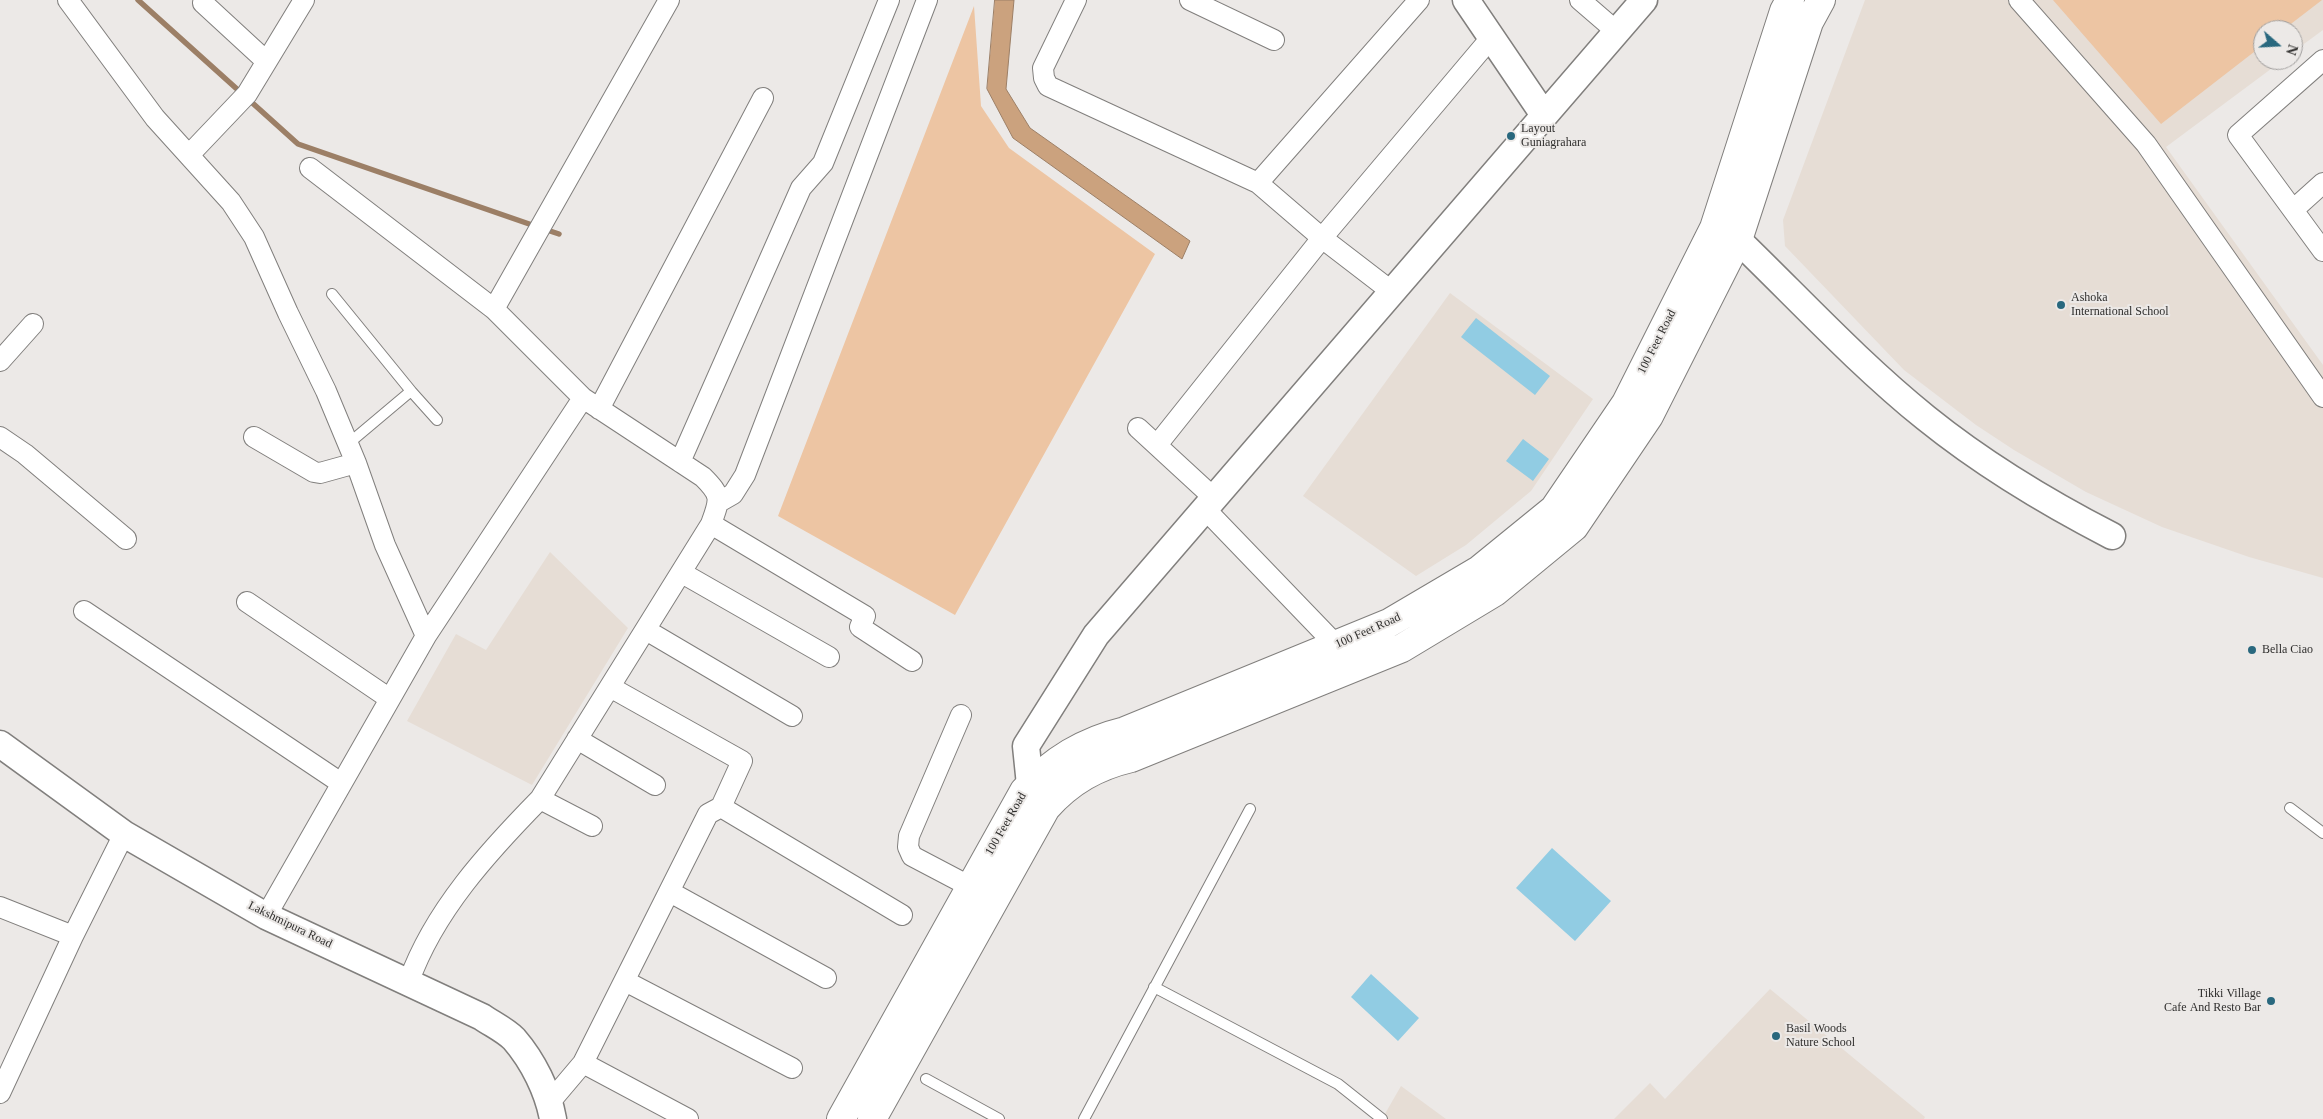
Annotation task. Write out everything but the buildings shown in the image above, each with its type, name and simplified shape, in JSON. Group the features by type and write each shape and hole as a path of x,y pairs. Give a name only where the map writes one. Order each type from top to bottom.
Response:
{"main road":[{"name":"100 Feet Road","path":"841,1119 1024,791 1048,767 1084,745 1125,732 1390,623 1479,570 1554,509 1626,403 1714,228 1784,11 1790,0"},
{"path":"872,1119 1046,808 1070,784 1102,766 1131,758 1402,648 1494,592 1574,527 1650,416 1738,240 1809,22 1821,0"}],"street":[{"path":"68,0 154,118 231,202 254,237 326,391 356,463 385,545 426,636"},
{"path":"189,155 247,94 304,0"},
{"path":"494,309 669,0"},
{"path":"680,462 801,188 823,163 889,0"},
{"path":"719,502 733,494 745,476 927,0"},
{"path":"1076,0 1043,68 1044,78 1048,86 1258,183 1322,238 1392,291"},
{"path":"1190,0 1274,40"},
{"path":"1258,183 1419,0"},
{"path":"1466,0 1490,39 1544,115"},
{"path":"1580,0 1616,31"},
{"path":"1046,808 1030,785 1026,746 1096,635 1644,0"},
{"path":"2019,0 2146,144 2323,397"},
{"path":"203,3 266,61"},
{"path":"1157,445 1322,238 1490,39"},
{"path":"2323,60 2238,135 2323,251"},
{"path":"266,916 426,636 591,403 763,98"},
{"path":"310,168 494,309 591,403 703,477 717,491 719,502 712,524 540,799 511,829 444,910 417,958 409,981"},
{"path":"2293,210 2323,183"},
{"path":"1714,228 1738,240 1872,371 1926,418 2004,474 2112,536"},
{"path":"0,361 33,324"},
{"path":"1138,428 1157,445 1336,645"},
{"path":"0,437 25,454 126,538"},
{"path":"254,437 314,472 356,463"},
{"path":"712,524 866,616 860,627 912,661"},
{"path":"682,573 829,657"},
{"path":"247,602 390,699"},
{"path":"84,611 342,783"},
{"path":"646,630 792,716"},
{"path":"552,1110 583,1063 708,814 721,807 742,761 610,687"},
{"path":"961,715 909,836 908,847 912,856 971,887"},
{"path":"577,739 655,786"},
{"name":"Lakshmipura Road","path":"0,744 124,834 266,916 482,1016 513,1038 531,1062 552,1110"},
{"path":"540,799 592,826"},
{"path":"721,807 902,916"},
{"path":"0,1093 73,936 124,834"},
{"path":"670,892 826,978"},
{"path":"0,907 73,936"},
{"path":"625,981 792,1068"},
{"path":"583,1063 688,1119"}],"lane":[{"path":"332,294 437,420"},
{"path":"348,444 411,391"},
{"path":"2290,808 2323,833"},
{"path":"1084,1119 1250,809"},
{"path":"1154,987 1338,1084 1382,1119"},
{"path":"926,1080 999,1119"}],"shaded area":[{"path":"995,0 1014,0 1006,89 1030,128 1190,241 1182,259 1013,138 987,89"},
{"name":"Ashoka International School","path":"1865,0 2323,0 2323,30 2303,45 2303,20 2253,20 2253,70 2270,70 2166,147 2323,365 2323,578 2249,557 2162,527 2086,492 2014,450 1976,425 1904,370 1785,246 1783,220"},
{"path":"2053,0 2322,0 2296,20 2253,20 2253,53 2161,124"},
{"path":"974,6 981,106 1009,148 1155,254 955,615 778,516"},
{"path":"1450,293 1593,399 1531,491 1466,545 1416,576 1303,496"},
{"path":"550,552 628,628 532,785 407,721 456,634 486,650"},
{"name":"Basil Woods Nature School","path":"1770,989 1925,1117 1924,1119 1614,1119 1650,1083 1665,1099"},
{"path":"1401,1086 1446,1119 1382,1119"}],"waterway":[{"path":"138,0 298,144 535,226"},
{"path":"544,229 559,234"}],"place":[{"name":"Layout Guniagrahara","path":"1511,136"},
{"name":"Ashoka International School","path":"2061,305"},
{"name":"Bella Ciao","path":"2252,650"},
{"name":"Tikki Village Cafe And Resto Bar","path":"2271,1001"},
{"name":"Basil Woods Nature School","path":"1776,1036"}]}
